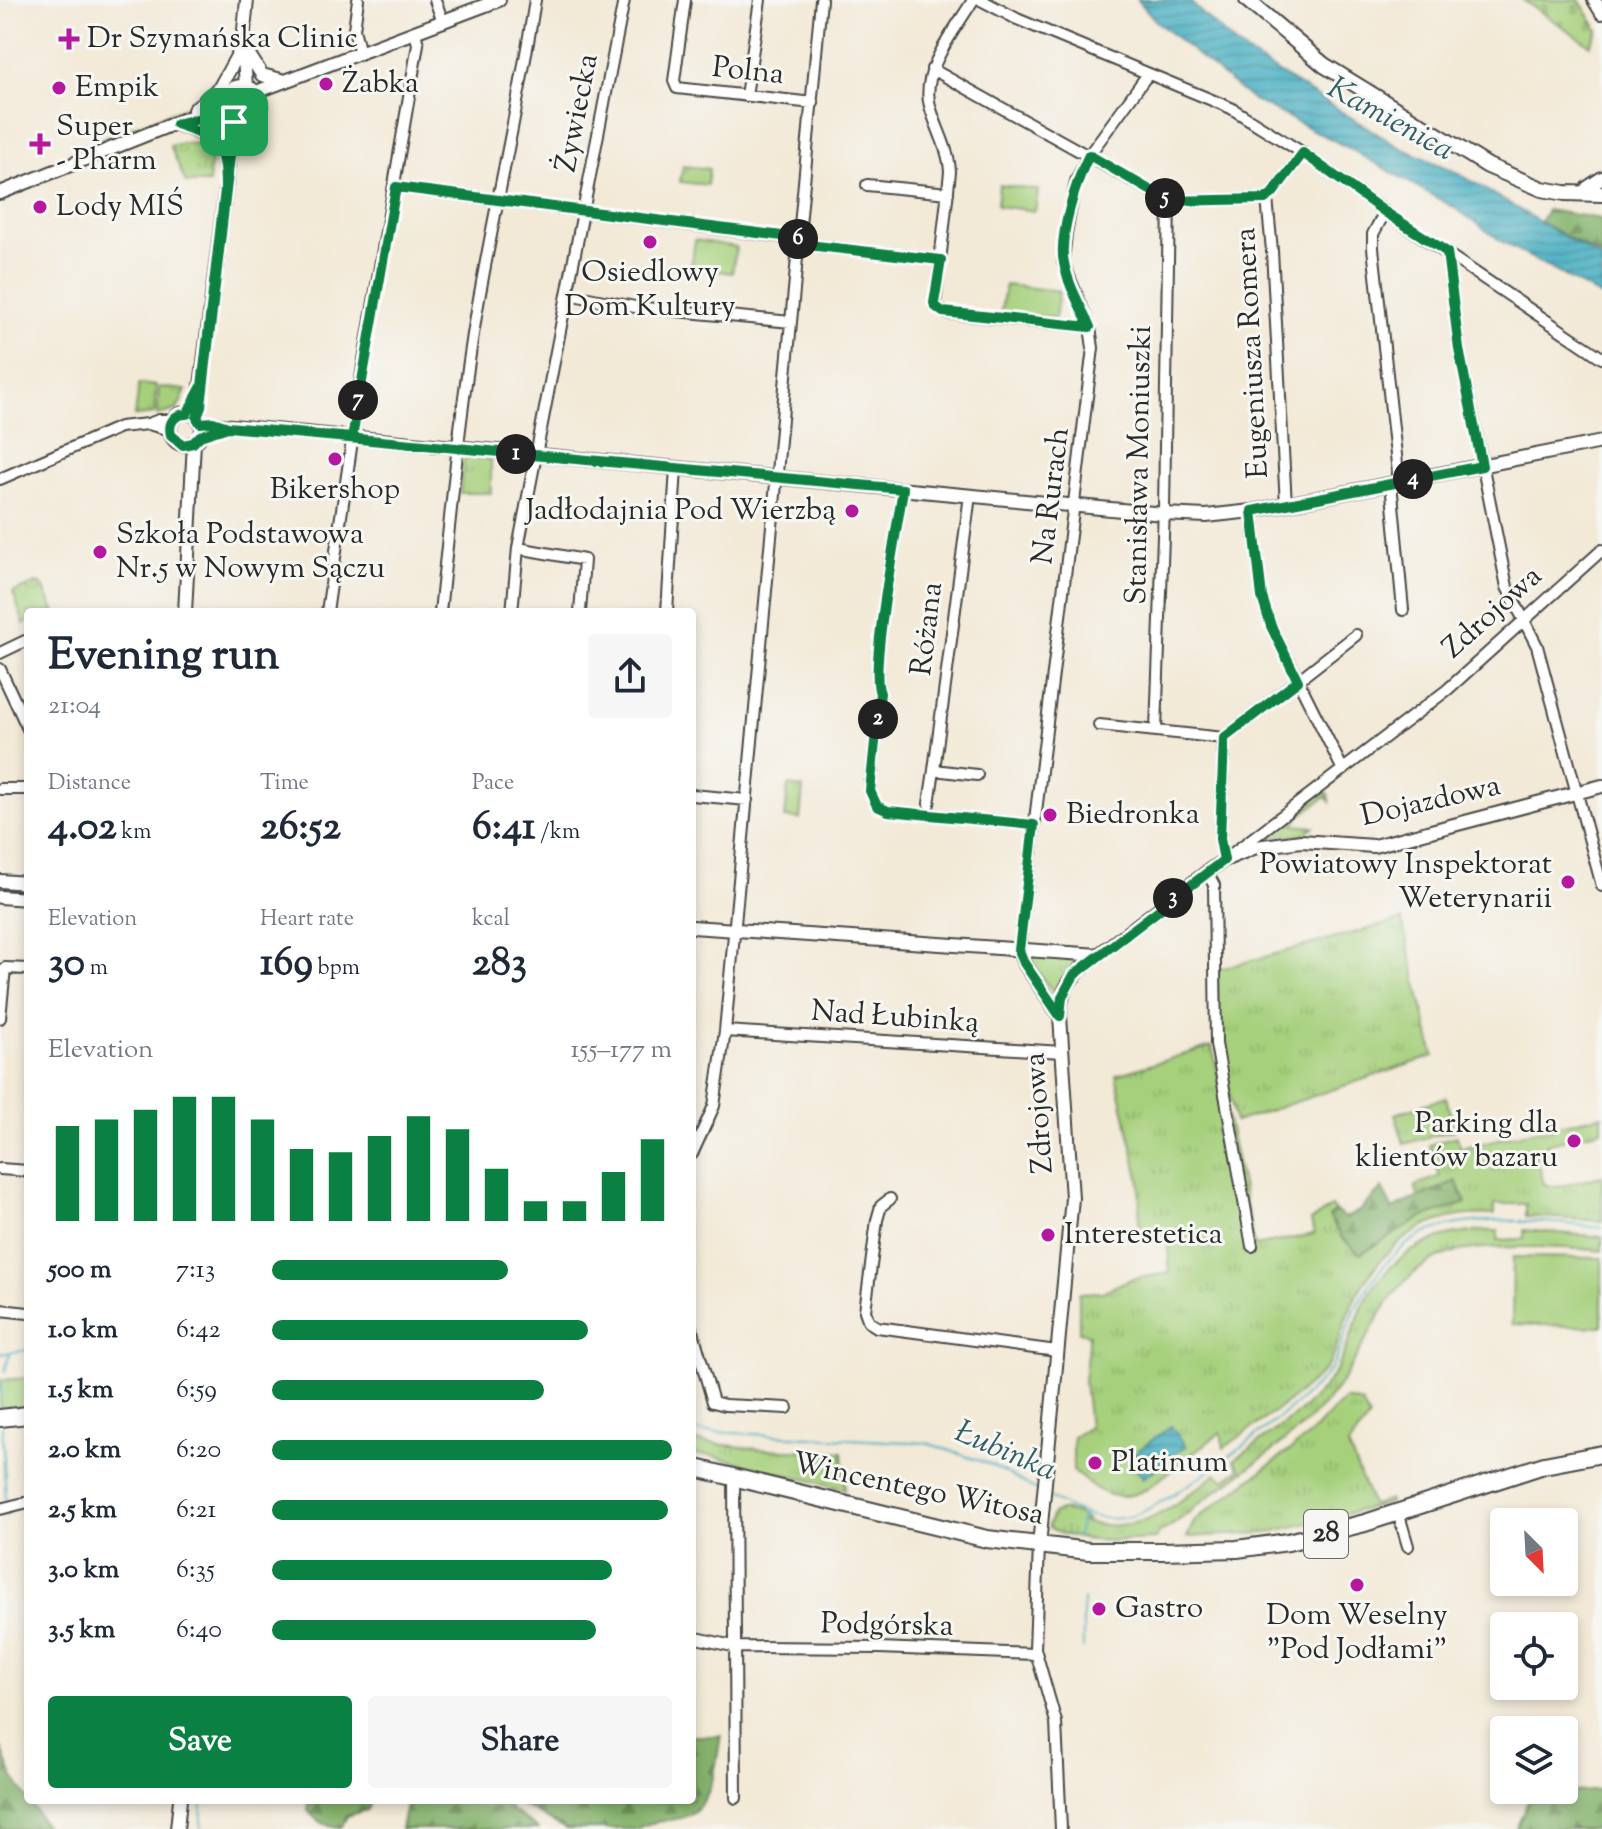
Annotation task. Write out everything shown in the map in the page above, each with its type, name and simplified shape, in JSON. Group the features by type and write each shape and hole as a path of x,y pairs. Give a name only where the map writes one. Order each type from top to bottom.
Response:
{"main road":[{"path":"1247,0 1306,51 1350,82 1488,166 1542,189 1598,192"},
{"path":"0,1418 24,1415"},
{"name":"Wincentego Witosa","path":"696,1468 972,1535 1039,1546 1089,1551 1237,1549 1331,1533 1544,1465 1602,1454"}],"street":[{"path":"247,0 243,41 250,93"},
{"path":"358,0 354,29 360,54"},
{"path":"435,0 443,22"},
{"path":"185,608 194,470 193,430 201,389 225,190 231,156 240,139 227,94 250,93 292,81 499,0"},
{"path":"440,608 457,449 476,314 523,78 535,0"},
{"name":"Żywiecka","path":"512,608 518,548 535,455 624,0"},
{"name":"Polna","path":"685,0 674,81 677,88 813,103"},
{"path":"746,96 760,0"},
{"path":"696,1145 714,1106 725,1031 821,0"},
{"path":"973,0 929,78 928,100 949,159 935,306 943,312 1090,327"},
{"path":"981,0 1017,19 1231,108 1303,153 1602,358"},
{"path":"1594,0 1602,13"},
{"path":"328,608 352,438 396,187 417,46 415,33"},
{"path":"176,124 220,87 243,41"},
{"path":"243,41 251,61 262,75 292,81"},
{"path":"0,193 176,124 231,116 257,116 237,56"},
{"path":"932,69 1169,201 1267,198 1303,153"},
{"name":"Na Rurach","path":"1019,950 1093,348 1090,327 1063,262 1063,248 1076,181 1089,155 1148,74"},
{"path":"176,124 208,137 219,149 223,157 225,190"},
{"path":"1598,192 1602,178"},
{"path":"867,185 948,193"},
{"path":"396,187 941,260"},
{"name":"Eugeniusza Romera","path":"1267,198 1286,505"},
{"name":"Stanisława Moniuszki","path":"1156,730 1164,514 1169,201"},
{"path":"1385,212 1373,234 1373,248 1395,482 1403,610"},
{"path":"1447,252 1459,349 1507,587 1537,646 1602,886"},
{"path":"568,294 635,307 791,322"},
{"path":"171,425 180,415 193,430"},
{"path":"0,479 120,427 159,420 171,425"},
{"path":"171,425 174,440 213,422 228,427 457,449 1206,516 1286,505 1602,442"},
{"path":"667,608 676,468"},
{"path":"903,489 879,649 876,685 880,693 870,791 874,802 888,811 1034,825"},
{"name":"Różana","path":"929,804 970,495"},
{"path":"1252,511 1264,605 1271,626 1343,770"},
{"path":"518,548 584,560 580,608"},
{"name":"Zdrojowa","path":"1061,1829 1056,1722 1034,1638 1045,1471 1072,1198 1060,1016 1062,997 1068,982 1099,955 1447,690 1602,550"},
{"path":"1099,725 1224,738 1356,635"},
{"path":"0,653 24,641"},
{"path":"0,669 24,720"},
{"path":"1224,738 1220,839 1224,860"},
{"path":"934,770 977,775"},
{"name":"Dojazdowa","path":"1224,860 1256,847 1286,842 1374,846 1602,786"},
{"path":"0,789 24,789"},
{"path":"696,795 747,800"},
{"path":"1207,872 1214,885 1216,1044 1252,1246"},
{"path":"0,881 24,883"},
{"path":"0,897 24,899"},
{"path":"696,927 1099,955"},
{"path":"1019,950 1024,963 1060,1016"},
{"path":"0,1018 5,968 24,969"},
{"name":"Nad Łubinką","path":"725,1031 1062,1052"},
{"path":"0,1169 24,1171"},
{"path":"890,1199 881,1206 877,1220 865,1311 869,1322 877,1327 1057,1351"},
{"path":"0,1310 24,1313"},
{"path":"696,1343 713,1402 787,1408"},
{"path":"734,1477 736,1798"},
{"path":"0,1509 24,1503"},
{"path":"1398,1512 1408,1546"},
{"name":"Podgórska","path":"696,1638 737,1647 1036,1654"},
{"path":"177,1829 180,1804"}],"green space":[{"path":"1523,0 1579,0 1598,30 1590,45"},
{"path":"196,103 95,149 94,144 101,139"},
{"path":"200,144 211,155 209,183 186,183 170,146"},
{"path":"683,166 709,169 707,185 680,182"},
{"path":"999,185 1038,190 1035,211 997,206"},
{"path":"1547,210 1602,219 1602,256 1540,222"},
{"path":"695,240 736,247 732,273 691,267"},
{"path":"1005,285 1059,291 1055,318 1001,312"},
{"path":"139,384 156,386 154,414 135,416"},
{"path":"159,387 186,390 177,410 157,415"},
{"path":"464,457 491,459 491,493 460,493"},
{"path":"37,583 42,585 53,608 24,608 24,624 13,592"},
{"path":"788,786 803,788 800,819 785,818"},
{"path":"1324,792 1330,801 1325,797 1301,815 1294,825 1313,827 1302,835 1270,838 1268,835"},
{"path":"1402,920 1434,1056 1235,1122 1219,1042 1216,970"},
{"path":"1034,955 1080,959 1080,963 1069,971 1054,993 1031,963"},
{"path":"1212,1046 1255,1246 1314,1234 1311,1221 1331,1207 1335,1211 1329,1216 1360,1254 1421,1218 1466,1203 1456,1181 1419,1198 1415,1186 1440,1176 1429,1145 1456,1136 1461,1148 1602,1115 1602,1130 1546,1144 1547,1151 1536,1154 1544,1184 1557,1187 1602,1176 1602,1221 1526,1216 1526,1204 1494,1204 1494,1215 1445,1219 1404,1238 1372,1271 1348,1313 1329,1363 1303,1390 1224,1448 1221,1432 1147,1489 1115,1496 1098,1490 1073,1471 1073,1437 1089,1427 1084,1381 1089,1334 1079,1332 1079,1293 1102,1292 1131,1279 1170,1273 1167,1234 1139,1235 1140,1182 1116,1075"},
{"path":"1446,1097 1454,1130 1404,1144 1395,1114"},
{"path":"1456,1181 1466,1203 1421,1218 1360,1254 1342,1238 1329,1216 1335,1211 1346,1218 1361,1210 1382,1188 1392,1209"},
{"path":"1524,1230 1602,1237 1602,1251 1499,1247 1445,1255 1422,1267 1389,1300 1341,1383 1313,1416 1155,1539 1088,1539 1063,1534 1048,1526 1053,1514 1062,1511 1075,1513 1087,1520 1082,1522 1123,1525 1140,1522 1170,1508 1217,1474 1224,1480 1240,1469 1234,1460 1296,1414 1329,1381 1340,1363 1365,1302 1376,1284 1404,1256 1420,1246 1457,1234 1498,1231 1498,1240 1524,1239"},
{"path":"1513,1257 1602,1258 1602,1327 1512,1324"},
{"path":"24,1378 24,1406 0,1409 0,1380"},
{"path":"1345,1399 1362,1403 1369,1418 1348,1446 1372,1505 1389,1500 1390,1503 1267,1533 1187,1537 1195,1520 1305,1439"},
{"path":"696,1441 759,1449 843,1452 845,1489 696,1454"},
{"path":"696,1736 721,1736 708,1792 703,1802 686,1816 637,1829 566,1829 520,1804 696,1804"},
{"path":"0,1746 24,1794 24,1804 31,1804 47,1829 0,1829"},
{"path":"1602,1790 1602,1829 1516,1829 1527,1804 1578,1804 1578,1792"},
{"path":"309,1804 369,1804 367,1810 347,1816 341,1828 327,1825 308,1811"},
{"path":"406,1804 507,1804 538,1829 401,1829"}],"water":[{"path":"1138,0 1188,0 1237,46 1261,62 1399,147 1456,172 1602,259 1602,297 1501,241 1458,210 1343,145 1251,99 1156,21"},
{"path":"1171,1426 1186,1446 1143,1478 1128,1458"}],"waterway":[{"name":"Łubinka","path":"1049,1497 1087,1515 1107,1519 1129,1517 1147,1510 1203,1475 1297,1403 1319,1382 1332,1367 1364,1292 1390,1259 1422,1235 1440,1228 1486,1221 1536,1221 1602,1228"},
{"name":"Łubinka","path":"0,1354 24,1351"},
{"path":"5,1371 10,1353"},
{"path":"0,1397 2,1383"},
{"path":"2,1427 6,1499"},
{"name":"Łubinka","path":"696,1431 927,1443 992,1465 1040,1492"},
{"path":"0,1516 8,1514"},
{"path":"1076,1537 1083,1515"},
{"path":"1083,1599 1083,1648"},
{"path":"201,1829 202,1804"}],"place":[{"name":"Dr Szymańska Clinic","path":"69,39"},
{"name":"Żabka","path":"326,84"},
{"name":"Empik","path":"59,88"},
{"name":"Super - Pharm","path":"40,144"},
{"name":"Lody MIŚ","path":"40,207"},
{"name":"Osiedlowy Dom Kultury","path":"650,242"},
{"name":"Bikershop","path":"335,459"},
{"name":"Jadłodajnia Pod Wierzbą","path":"852,511"},
{"name":"Szkoła Podstawowa Nr.5 w Nowym Sączu","path":"100,552"},
{"name":"Biedronka","path":"1050,815"},
{"name":"Powiatowy Inspektorat Weterynarii","path":"1568,882"},
{"name":"Parking dla klientów bazaru","path":"1574,1141"},
{"name":"Interestetica","path":"1048,1235"},
{"name":"Platinum","path":"1095,1463"},
{"name":"Dom Weselny \"Pod Jodłami\"","path":"1357,1585"},
{"name":"Gastro","path":"1099,1609"}],"route":[{"path":"234,122 201,406 197,418 200,423 213,422 228,427 903,489 879,649 876,685 880,693 870,791 874,802 882,810 1034,825 1019,950 1024,963 1060,1016 1062,997 1074,975 1224,860 1220,839 1224,738 1298,681 1271,626 1262,597 1252,511 1482,466 1459,349 1447,252 1303,153 1265,199 1177,201 1159,196 1089,155 1076,181 1063,262 1090,327 943,312 934,303 941,260 799,244 799,239 790,237 396,187 352,438 228,427 183,445 174,440 170,425 175,417 187,414 202,386 225,169 219,149 208,137 176,124 225,113 234,122"}],"water label":[{"name":"Kamienica","path":"1390,120"}]}
